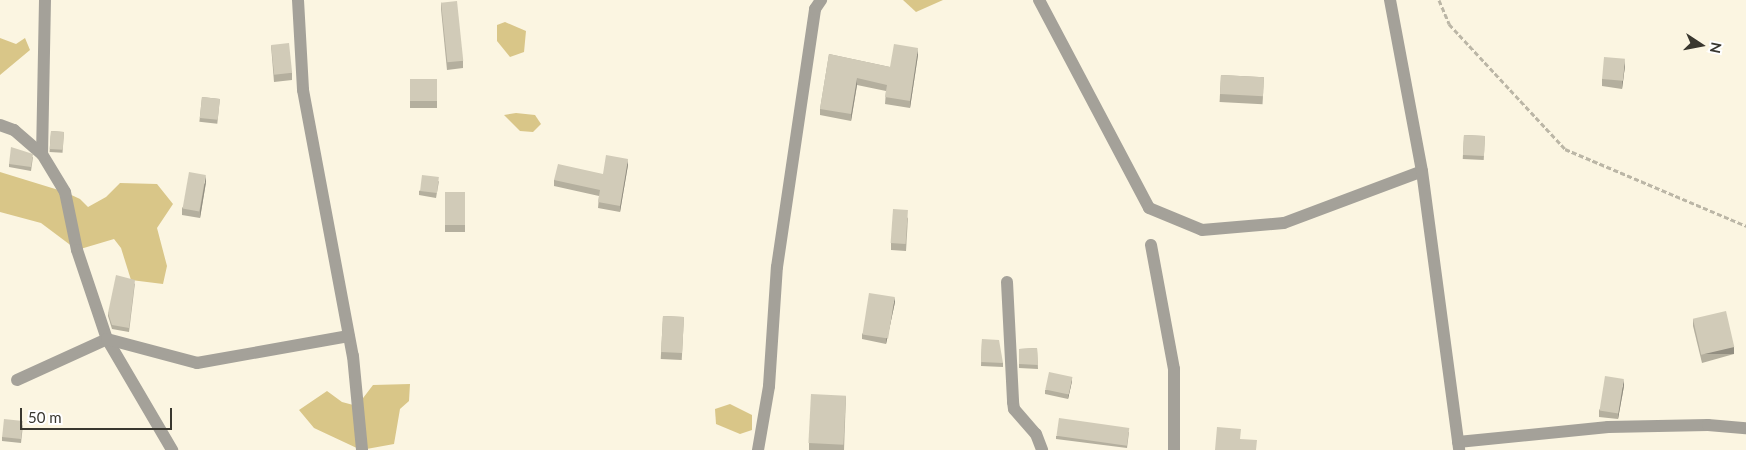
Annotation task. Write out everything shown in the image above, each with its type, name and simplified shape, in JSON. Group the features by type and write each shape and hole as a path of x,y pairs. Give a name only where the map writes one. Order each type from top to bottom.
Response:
{"street":[{"path":"42,154 45,0"},
{"path":"298,0 303,90 349,336 362,450"},
{"path":"758,450 768,386 778,257 815,9 820,0"},
{"path":"1039,0 1149,208 1202,230 1284,223 1422,171"},
{"path":"1390,0 1422,171 1458,446 1608,428 1708,425 1746,428"},
{"path":"0,125 14,130 42,154 65,192 77,250 107,339 172,450"},
{"path":"1151,245 1174,370 1174,450"},
{"path":"1007,282 1014,409 1036,434 1042,450"},
{"path":"18,380 107,339 197,363 349,336"}],"path":[{"path":"1439,0 1449,24 1565,149 1746,226"}],"shaded area":[{"path":"903,0 943,0 916,12"},
{"path":"505,22 526,31 524,52 510,57 497,41 497,25"},
{"path":"0,38 16,44 25,38 30,50 0,75"},
{"path":"516,113 535,115 541,124 533,132 520,131 504,115"},
{"path":"0,172 65,192 80,199 88,207 106,197 120,183 157,184 173,204 157,228 167,266 163,284 131,280 121,248 114,239 77,250 41,223 0,212"},
{"path":"410,384 409,401 400,409 394,444 361,450 314,428 299,410 327,391 342,402 357,406 373,385"},
{"path":"730,404 752,415 752,430 740,434 716,424 715,409"}],"building":[{"path":"457,1 463,61 447,62 441,3"},
{"path":"289,43 292,73 274,75 271,45"},
{"path":"894,44 918,48 910,101 885,97 887,85 857,78 851,114 820,109 829,54 890,67"},
{"path":"1604,57 1625,59 1623,81 1602,79"},
{"path":"1221,75 1264,77 1263,96 1220,94"},
{"path":"410,79 437,79 437,101 410,101"},
{"path":"202,97 220,99 218,120 200,118"},
{"path":"51,131 64,132 63,150 50,149"},
{"path":"1464,135 1485,136 1484,156 1463,155"},
{"path":"11,147 33,154 31,167 9,164"},
{"path":"606,155 628,159 620,206 598,202 600,190 554,180 558,164 603,174"},
{"path":"189,172 206,175 199,211 183,208"},
{"path":"422,175 439,177 437,193 420,191"},
{"path":"445,192 465,192 465,225 445,225"},
{"path":"893,209 908,210 906,244 891,243"},
{"path":"116,275 135,280 129,328 112,325 108,313"},
{"path":"869,293 895,297 888,339 862,334"},
{"path":"1726,311 1734,347 1701,355 1693,319"},
{"path":"663,316 684,317 682,353 661,352"},
{"path":"982,339 999,340 1003,363 981,362"},
{"path":"1037,348 1038,365 1019,364 1019,349"},
{"path":"1049,372 1072,377 1069,395 1045,390"},
{"path":"1605,376 1624,379 1618,414 1600,411"},
{"path":"811,394 846,396 843,445 808,443"},
{"path":"1059,418 1129,428 1127,446 1056,436"},
{"path":"4,419 23,421 21,439 2,437"},
{"path":"1217,427 1241,429 1240,439 1257,440 1256,450 1215,450"}]}
